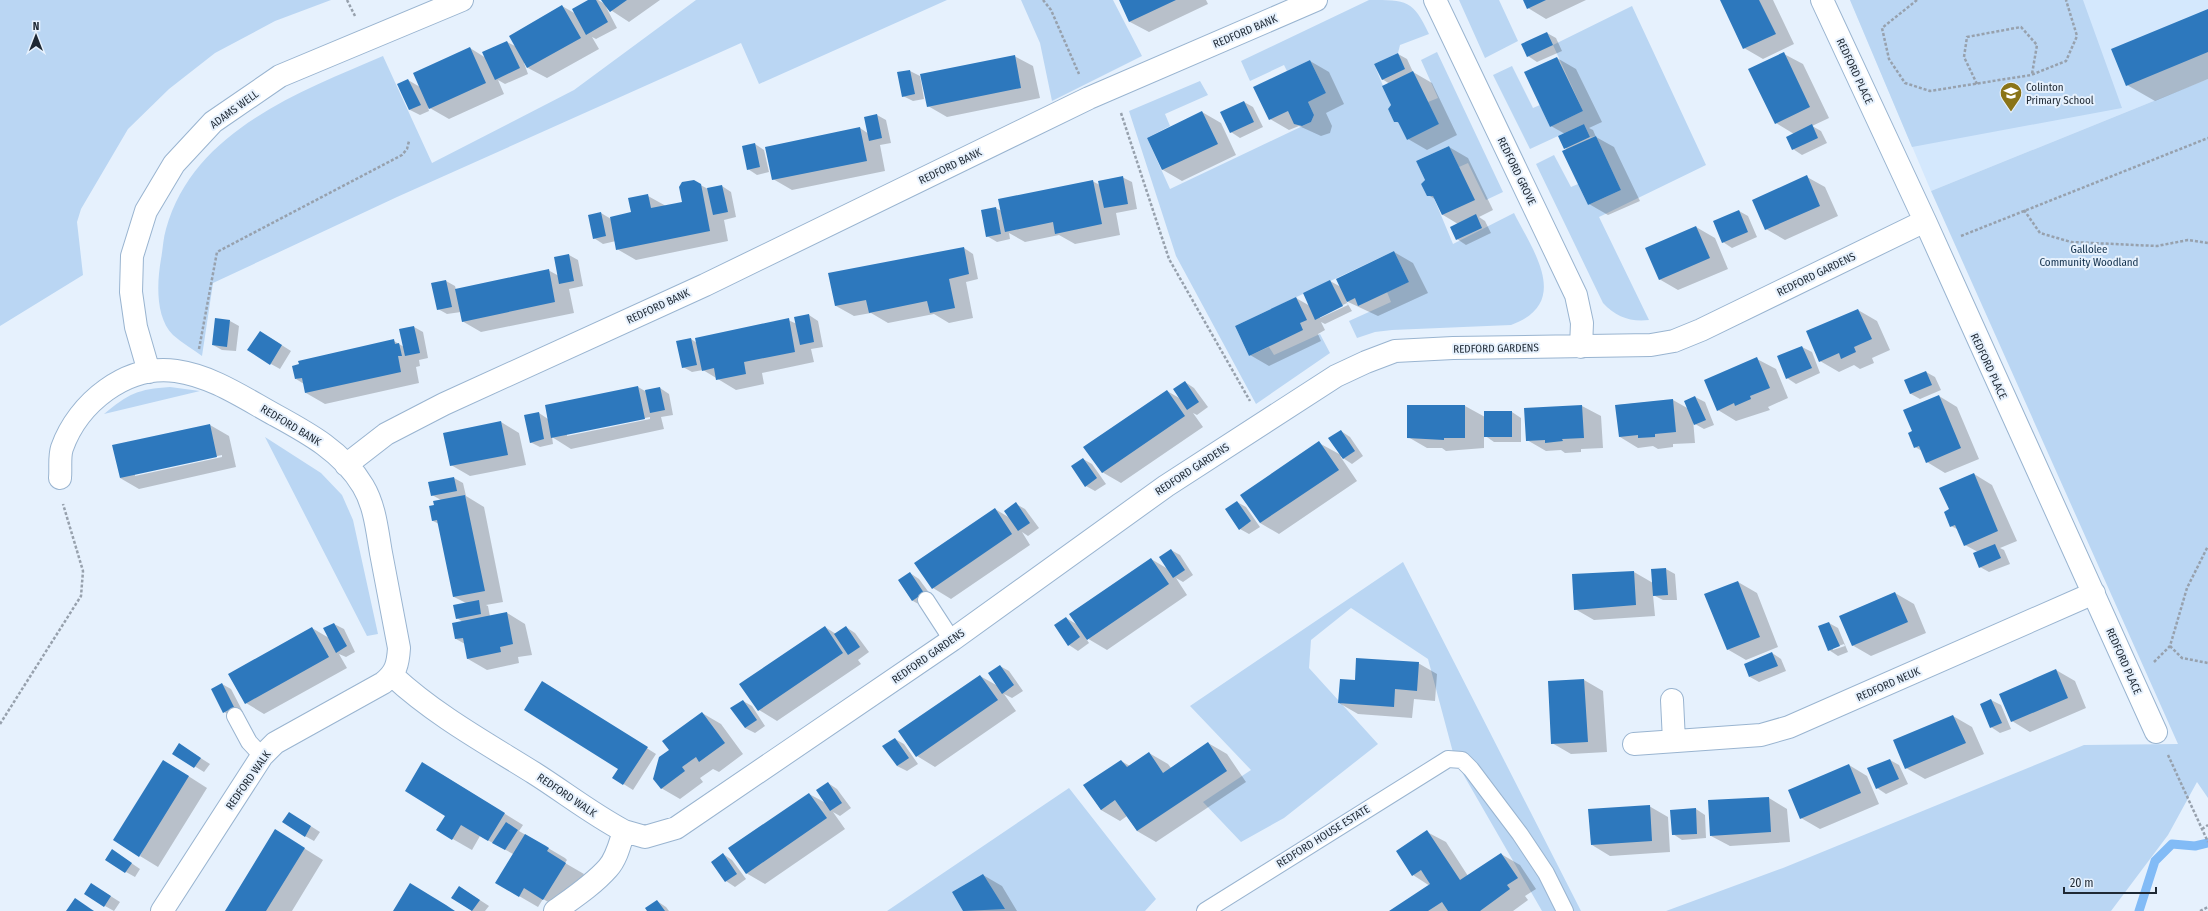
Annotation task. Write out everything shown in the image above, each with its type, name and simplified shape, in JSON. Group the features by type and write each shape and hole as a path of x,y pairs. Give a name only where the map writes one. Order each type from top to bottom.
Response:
{"street":[{"name":"ADAMS WELL","path":"149,372 136,327 131,292 132,256 146,211 174,164 213,122 280,76 462,0"},
{"name":"REDFORD BANK","path":"60,478 62,450 71,428 87,405 109,388 128,378 149,372 175,371 195,375 222,385 312,436 346,465 386,434 444,404 705,285 1089,98 1316,0"},
{"name":"REDFORD GROVE","path":"1435,0 1576,295 1582,323 1581,347"},
{"name":"REDFORD PLACE","path":"1822,0 1925,221 1935,247 2094,593 2156,732"},
{"name":"REDFORD GARDENS","path":"624,831 645,837 676,828 952,640 1166,486 1336,376 1395,351 1453,348 1651,345 1674,340 1701,330 1925,221"},
{"path":"346,465 363,486 373,509 399,648 398,664 392,676"},
{"name":"REDFORD NEUK","path":"1634,744 1761,735 1789,728 2094,593"},
{"name":"REDFORD WALK","path":"162,911 262,756 275,743 383,683 392,676 428,706 563,792 602,819 624,831"},
{"path":"1672,700 1674,741"},
{"path":"555,911 579,894 609,867 618,850 624,831"}],"lane":[{"path":"926,600 952,640"},
{"path":"235,716 249,742 262,756"},
{"name":"REDFORD HOUSE ESTATE","path":"1205,911 1448,759 1462,760 1471,770 1520,834 1546,873 1565,911"}],"path":[{"path":"1043,0 1051,10 1089,98"},
{"path":"1917,0 1882,28 1889,59 1905,83 1930,91 2031,74 2066,61 2077,36 2066,0"},
{"path":"1977,84 1964,57 1967,37 1998,31 2021,27 2038,45 2031,74"},
{"path":"1113,87 1169,258 1249,400"},
{"path":"1935,247 2024,210 2208,138"},
{"path":"195,375 217,252 402,156 408,149 410,141"},
{"path":"2024,210 2040,233 2072,242 2157,246 2188,240 2208,244"},
{"path":"0,724 81,596 83,571 61,497 60,478"},
{"path":"2134,682 2170,646 2187,588 2208,546"},
{"path":"2170,646 2182,658 2208,663"},
{"path":"2156,732 2208,842"},
{"path":"2202,829 2208,825"},
{"path":"2200,911 2208,907"}],"shaded area":[{"name":"Colinton Primary School","path":"1850,0 2208,0 2208,79 1931,191"}],"green space":[{"path":"0,0 331,0 275,21 215,53 169,89 128,129 81,209 77,222 83,275 0,326"},
{"path":"696,0 947,0 759,84 741,43 397,197 213,283 202,356 176,338 167,328 160,309 158,288 166,229 180,195 199,166 224,141 253,119 317,84 383,56 432,163 574,90"},
{"path":"1021,0 1113,0 1142,56 1052,101 1040,43"},
{"path":"1369,0 1392,1 1407,4 1418,14 1429,34 1400,45 1398,53 1374,64 1391,105 1388,109 1394,122 1398,122 1407,140 1439,124 1428,102 1438,98 1421,60 1437,52 1503,192 1486,200 1468,163 1459,167 1449,146 1416,161 1425,180 1421,184 1433,196 1453,244 1514,213 1537,259 1542,275 1544,290 1540,304 1529,315 1511,325 1392,330 1375,332 1357,338 1349,321 1391,302 1387,292 1409,282 1394,251 1235,326 1249,356 1269,347 1274,355 1320,334 1330,353 1256,404 1176,256 1129,111 1200,81 1208,95 1165,114 1170,126 1147,138 1170,189 1311,122 1314,115 1308,102 1326,93 1310,60 1287,71 1284,65 1250,81 1241,61"},
{"path":"1459,0 1499,0 1518,41 1485,58"},
{"name":"Colinton Primary School","path":"1850,0 2083,0 2122,108 1912,147"},
{"path":"1632,6 1706,165 1599,217 1649,320 1624,318 1613,312 1603,303 1536,164 1554,155 1571,187 1578,184 1588,205 1621,190 1596,136 1590,137 1584,124 1530,149 1493,75 1512,66 1533,108 1540,105 1550,127 1583,111 1553,45"},
{"name":"Gallolee Community Woodland","path":"2208,79 2208,798 2197,782 2168,835 2111,911 1666,911 1783,868 2084,745 2178,744 1931,191"},
{"path":"170,387 200,391 104,414 127,397 141,391"},
{"path":"265,437 321,473 342,495 353,520 378,634 367,636"},
{"path":"1403,562 1581,911 1542,911 1455,760 1428,659 1351,608 1311,640 1309,668 1378,744 1284,818 1241,842 1203,802 1251,770 1190,706"},
{"path":"1069,788 1156,899 1145,911 887,911"}],"building":[{"path":"588,0 596,0 608,22 586,35 572,9"},
{"path":"601,0 627,0 610,12"},
{"path":"1119,0 1176,0 1129,22"},
{"path":"1523,0 1546,0 1527,9"},
{"path":"1720,0 1759,0 1776,34 1743,49"},
{"path":"562,5 581,38 527,68 509,36"},
{"path":"2208,9 2208,52 2126,86 2111,49"},
{"path":"1547,32 1553,45 1527,57 1521,44"},
{"path":"507,41 520,68 495,80 482,52"},
{"path":"470,47 486,83 429,109 413,73"},
{"path":"1784,52 1810,107 1775,124 1748,69"},
{"path":"1398,53 1405,69 1382,80 1374,64"},
{"path":"1015,55 1021,88 927,107 920,74"},
{"path":"1557,57 1583,111 1550,127 1524,72"},
{"path":"1310,60 1326,93 1308,102 1314,115 1311,122 1302,126 1294,124 1288,111 1269,120 1253,87"},
{"path":"910,70 915,94 902,97 897,72"},
{"path":"1413,71 1439,124 1407,140 1398,122 1394,122 1388,109 1391,105 1382,86"},
{"path":"408,79 421,105 409,110 397,84"},
{"path":"1244,101 1254,122 1230,133 1220,112"},
{"path":"1202,111 1218,144 1162,170 1147,138"},
{"path":"877,114 882,138 869,141 864,117"},
{"path":"1584,124 1590,137 1564,149 1558,136"},
{"path":"1812,124 1818,138 1792,150 1786,137"},
{"path":"860,127 867,161 772,180 765,147"},
{"path":"1596,136 1621,190 1588,205 1562,151"},
{"path":"755,143 760,167 747,170 742,146"},
{"path":"1449,146 1475,200 1442,215 1433,196 1427,196 1421,184 1425,180 1416,161"},
{"path":"1807,175 1820,206 1765,230 1752,200"},
{"path":"1123,176 1128,204 1104,208 1098,181"},
{"path":"694,180 701,184 710,231 616,250 610,217 631,212 628,198 648,194 651,208 682,202 679,187 682,182"},
{"path":"1093,180 1102,224 1055,234 1053,222 1005,232 998,199"},
{"path":"722,185 728,212 713,215 707,188"},
{"path":"996,207 1001,234 986,237 981,210"},
{"path":"1739,210 1748,232 1722,243 1713,221"},
{"path":"601,212 606,236 593,239 588,215"},
{"path":"1476,214 1482,228 1456,240 1450,227"},
{"path":"1696,226 1710,258 1659,280 1645,248"},
{"path":"964,247 969,274 949,279 955,308 930,313 927,301 869,313 866,300 835,306 828,273"},
{"path":"1394,251 1409,282 1358,306 1355,298 1347,302 1336,279"},
{"path":"569,254 574,281 559,284 554,257"},
{"path":"549,269 555,302 462,322 455,289"},
{"path":"446,280 452,307 437,310 431,283"},
{"path":"1330,280 1343,306 1315,320 1303,293"},
{"path":"1296,297 1307,320 1300,323 1303,330 1249,356 1235,326"},
{"path":"1858,309 1872,339 1854,347 1856,352 1841,359 1839,353 1819,362 1806,331"},
{"path":"809,314 814,342 800,345 794,317"},
{"path":"215,318 230,320 227,347 212,345"},
{"path":"789,318 795,352 744,362 746,374 716,380 714,368 702,371 695,338"},
{"path":"414,326 420,353 405,356 399,329"},
{"path":"260,331 282,345 270,365 247,350"},
{"path":"691,338 697,365 682,368 676,341"},
{"path":"394,339 395,344 399,343 402,356 398,356 401,372 305,393 302,378 295,379 292,366 299,364 298,361"},
{"path":"1802,346 1812,368 1786,379 1777,356"},
{"path":"1757,357 1770,388 1750,396 1751,399 1735,406 1734,403 1717,411 1704,380"},
{"path":"1926,371 1932,385 1910,394 1904,380"},
{"path":"1185,381 1199,402 1187,410 1173,389"},
{"path":"638,386 645,419 551,438 545,405"},
{"path":"660,387 665,410 650,413 645,390"},
{"path":"1167,390 1185,416 1102,473 1083,447"},
{"path":"1939,395 1961,448 1926,463 1919,446 1914,448 1908,433 1912,431 1903,410"},
{"path":"1695,396 1706,420 1694,425 1684,401"},
{"path":"1673,399 1676,432 1655,434 1655,437 1638,438 1638,435 1619,437 1615,405"},
{"path":"1407,405 1465,405 1465,438 1444,438 1444,440 1407,438"},
{"path":"1582,405 1584,438 1562,439 1563,441 1545,443 1545,440 1526,441 1524,408"},
{"path":"1484,411 1512,411 1512,437 1484,437"},
{"path":"539,412 544,439 530,443 524,415"},
{"path":"501,421 508,455 450,466 443,433"},
{"path":"210,424 217,457 120,478 112,445"},
{"path":"1341,430 1355,451 1343,459 1328,438"},
{"path":"1319,441 1339,470 1260,523 1240,495"},
{"path":"1083,458 1097,478 1085,487 1071,466"},
{"path":"1974,473 1998,531 1964,546 1955,525 1950,527 1944,512 1949,509 1939,488"},
{"path":"454,477 457,491 431,496 428,482"},
{"path":"465,495 485,591 453,597 437,520 432,521 429,506 434,505 433,501"},
{"path":"1237,501 1251,521 1239,530 1225,509"},
{"path":"1016,502 1030,523 1018,531 1004,511"},
{"path":"995,508 1012,534 932,589 914,563"},
{"path":"1995,544 2001,558 1979,568 1973,553"},
{"path":"1171,549 1185,570 1173,578 1159,557"},
{"path":"1151,558 1169,584 1087,640 1069,614"},
{"path":"1666,568 1668,595 1653,596 1651,569"},
{"path":"1634,571 1636,605 1574,610 1572,574"},
{"path":"910,572 924,593 912,601 898,580"},
{"path":"1738,581 1760,637 1727,650 1704,594"},
{"path":"1895,592 1908,622 1852,646 1839,616"},
{"path":"479,600 481,614 456,619 453,605"},
{"path":"507,612 513,644 500,647 501,652 467,659 463,638 455,639 452,623"},
{"path":"1066,617 1080,637 1068,646 1054,625"},
{"path":"1829,622 1840,646 1828,651 1818,626"},
{"path":"334,623 347,646 336,653 323,628"},
{"path":"825,626 843,653 758,711 739,684"},
{"path":"846,626 860,647 848,655 834,634"},
{"path":"312,627 329,657 245,704 228,674"},
{"path":"1772,652 1778,666 1749,677 1744,664"},
{"path":"1356,658 1419,662 1417,691 1395,689 1394,707 1338,703 1340,679 1355,680"},
{"path":"1000,665 1014,685 1002,694 988,673"},
{"path":"2056,669 2068,698 2011,722 1999,694"},
{"path":"980,675 998,700 916,757 898,731"},
{"path":"1584,679 1588,742 1551,744 1548,681"},
{"path":"542,681 648,747 623,785 612,778 618,769 524,710"},
{"path":"222,683 234,707 223,713 211,689"},
{"path":"1991,699 2002,723 1990,728 1980,704"},
{"path":"743,700 757,720 745,728 730,708"},
{"path":"702,712 725,743 699,762 696,757 682,767 685,771 661,789 653,779 659,757 669,750 662,741"},
{"path":"1953,715 1966,743 1905,769 1893,740"},
{"path":"895,738 909,758 897,766 882,746"},
{"path":"1208,742 1227,771 1137,831 1115,800 1101,810 1083,785 1121,760 1127,767 1149,752 1163,773"},
{"path":"179,743 201,758 194,768 172,754"},
{"path":"1890,759 1899,779 1876,789 1867,768"},
{"path":"163,760 189,776 139,857 113,840"},
{"path":"422,762 505,813 488,841 461,825 452,840 436,830 445,816 405,791"},
{"path":"1849,764 1861,793 1800,819 1788,790"},
{"path":"828,782 842,803 830,811 816,790"},
{"path":"809,793 827,818 746,874 728,848"},
{"path":"1769,797 1771,832 1710,836 1708,800"},
{"path":"1650,805 1652,841 1591,845 1588,809"},
{"path":"1696,808 1697,834 1672,835 1670,810"},
{"path":"289,812 311,826 305,837 282,822"},
{"path":"506,822 518,830 505,850 492,843"},
{"path":"275,829 305,848 266,911 225,911"},
{"path":"1427,830 1460,880 1501,853 1518,878 1507,885 1510,889 1480,911 1448,911 1442,902 1428,911 1389,911 1430,884 1421,870 1412,876 1396,851"},
{"path":"525,834 549,848 547,851 566,863 543,900 524,888 519,897 495,883"},
{"path":"112,849 132,863 125,873 105,860"},
{"path":"723,853 737,874 725,882 711,862"},
{"path":"983,874 1005,909 963,911 952,892"},
{"path":"91,883 111,896 104,907 84,894"},
{"path":"410,883 446,905 455,911 393,911"},
{"path":"459,886 480,900 472,911 451,898"},
{"path":"75,898 91,909 94,911 66,911"},
{"path":"657,900 665,911 647,911 645,908"}],"waterway":[{"path":"2139,911 2155,861 2172,844 2195,846 2208,843"}],"place":[{"name":"Colinton Primary School","path":"2011,112"}]}
